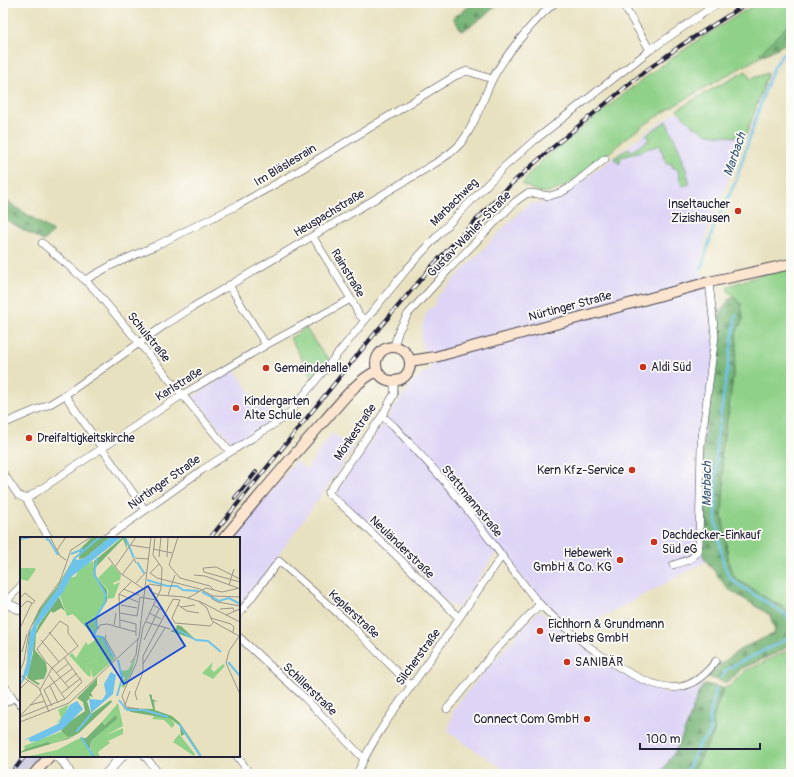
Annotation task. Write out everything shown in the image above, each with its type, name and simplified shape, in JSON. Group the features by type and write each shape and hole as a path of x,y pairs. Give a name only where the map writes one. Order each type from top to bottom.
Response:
{"main road":[{"name":"Nürtinger Straße","path":"410,361 439,356 736,275 791,264"},
{"path":"394,346 400,348 405,351 410,361 408,373 402,379 394,381 384,379 377,371 376,361 378,354 385,348 394,346"},
{"path":"225,537 292,456 348,394 367,376 377,371"},
{"path":"34,774 49,757"}],"street":[{"name":"Heuspachstraße","path":"3,424 50,404 65,395 165,325 450,153 460,144 468,133 492,80 506,58 534,24 555,3"},
{"name":"Marbachweg","path":"238,448 290,412 407,269 438,234 504,167 535,140 650,50 718,3"},
{"path":"624,6 650,50"},
{"name":"Im Bläslesrain","path":"86,280 105,268 238,205 290,176 455,76 467,71 492,80"},
{"name":"Gustav-Wahler-Straße","path":"394,346 399,330 408,314 515,202 526,194 532,193 541,196 550,196 562,192 605,159"},
{"name":"Rainstraße","path":"312,237 360,315 365,320"},
{"name":"Schulstraße","path":"42,244 86,280 230,452"},
{"path":"673,565 690,559 698,552 701,445 715,336 709,282"},
{"path":"229,285 266,345"},
{"name":"Karlstraße","path":"26,498 182,395 266,345 351,299"},
{"name":"Mörikestraße","path":"328,493 382,416 394,394 394,381"},
{"path":"65,395 145,510"},
{"name":"Stattmannstraße","path":"382,416 394,426 458,497 540,604 566,628 598,652 633,676 648,682 670,687 681,687 700,678 716,661"},
{"name":"Nürtinger Straße","path":"107,537 238,448"},
{"path":"3,473 18,495 26,498 48,537"},
{"name":"Neuländerstraße","path":"328,493 364,524 459,618"},
{"name":"Silcherstraße","path":"357,774 375,738 391,712 411,686 502,556"},
{"name":"Keplerstraße","path":"240,613 279,561 350,624 411,686"},
{"path":"20,587 6,603 20,610"},
{"path":"447,709 495,651 540,604"},
{"name":"Schillerstraße","path":"240,638 304,697 364,759"},
{"path":"3,684 13,698 20,704"},
{"path":"3,704 13,698"},
{"path":"57,757 64,762 70,774"},
{"path":"106,774 121,757"},
{"path":"146,757 159,774"},
{"path":"238,757 250,774"}],"shaded area":[{"path":"687,105 723,133 742,140 727,184 708,228 699,271 717,293 720,336 707,561 576,631 539,598 499,548 459,607 451,606 407,560 335,493 413,381 431,368 427,351 422,348 422,326 428,309 434,307 436,298 522,209 523,210 531,202 538,204 557,199 649,130"},
{"name":"Kindergarten Alte Schule","path":"235,370 259,405 265,401 271,410 265,414 269,420 239,441 230,440 193,397"},
{"path":"332,433 354,449 257,585 255,584 240,603 240,537 234,537 296,461 306,470"},
{"path":"539,610 582,646 621,674 651,688 667,693 683,693 705,684 699,691 680,743 668,764 659,774 511,774 448,732 453,712 460,700"},
{"path":"20,754 20,757 38,757 23,774 4,774"}],"green space":[{"path":"474,3 501,3 462,31 453,18"},
{"path":"758,3 791,3 791,24 787,26 760,53 762,56 661,114 629,136 580,176 559,189 550,192 539,192 522,184 548,155 622,96 688,47"},
{"path":"791,24 791,39 785,44 762,56 760,53 787,26"},
{"path":"746,71 750,79 768,73 745,138 708,134 693,126 677,110 705,93"},
{"path":"666,121 680,151 690,184 682,186 677,168 673,168 671,163 666,164 660,145 619,158 621,162 619,164 614,158 629,148 632,151 649,140 646,135"},
{"path":"3,197 8,202 54,232 43,241 3,218"},
{"path":"791,269 791,611 763,596 735,578 729,565 722,515 724,483 721,451 728,415 737,345 736,333 743,319 741,304 728,291 728,286 768,273"},
{"path":"735,298 741,304 743,319 736,333 737,345 728,415 721,451 724,483 722,515 729,565 735,578 763,596 791,611 791,642 783,650 741,669 729,682 724,682 708,677 717,667 742,648 773,634 775,631 770,615 728,589 704,558 701,550 703,444 717,345 719,316 729,299"},
{"path":"306,328 319,348 329,358 313,378 290,338"},
{"path":"791,649 791,774 690,774 700,760 715,730 712,721 724,688 730,686 743,672"},
{"path":"705,684 723,688 712,721 715,730 700,759 690,774 659,774 673,755 687,724 699,691"}],"waterway":[{"name":"Marbach","path":"701,270 714,226 735,183 773,69 782,55 791,48"},
{"name":"Marbach","path":"736,315 716,444 716,521 723,562 728,576 736,583 786,615 791,620"},
{"name":"Marbach","path":"721,677 727,669 787,639 791,633"},
{"name":"Marbach","path":"686,774 700,742 707,737 710,732 709,721 716,688"}],"railway":[{"path":"211,537 376,332 432,266 510,185 553,147 644,72 680,46 748,3"},
{"path":"235,498 256,472"},
{"path":"11,774 24,757"}],"place":[{"name":"Inseltaucher Zizishausen","path":"738,211"},
{"name":"Aldi Süd","path":"643,367"},
{"name":"Gemeindehalle","path":"266,368"},
{"name":"Kindergarten Alte Schule","path":"236,408"},
{"name":"Dreifaltigkeitskirche","path":"29,438"},
{"name":"Kern Kfz-Service","path":"632,470"},
{"name":"Dachdecker-Einkauf Süd eG","path":"654,542"},
{"name":"Hebewerk GmbH & Co. KG","path":"620,560"},
{"name":"Eichhorn & Grundmann Vertriebs GmbH","path":"540,631"},
{"name":"SANIBÄR","path":"567,662"},
{"name":"Connect Com GmbH","path":"587,719"}]}
